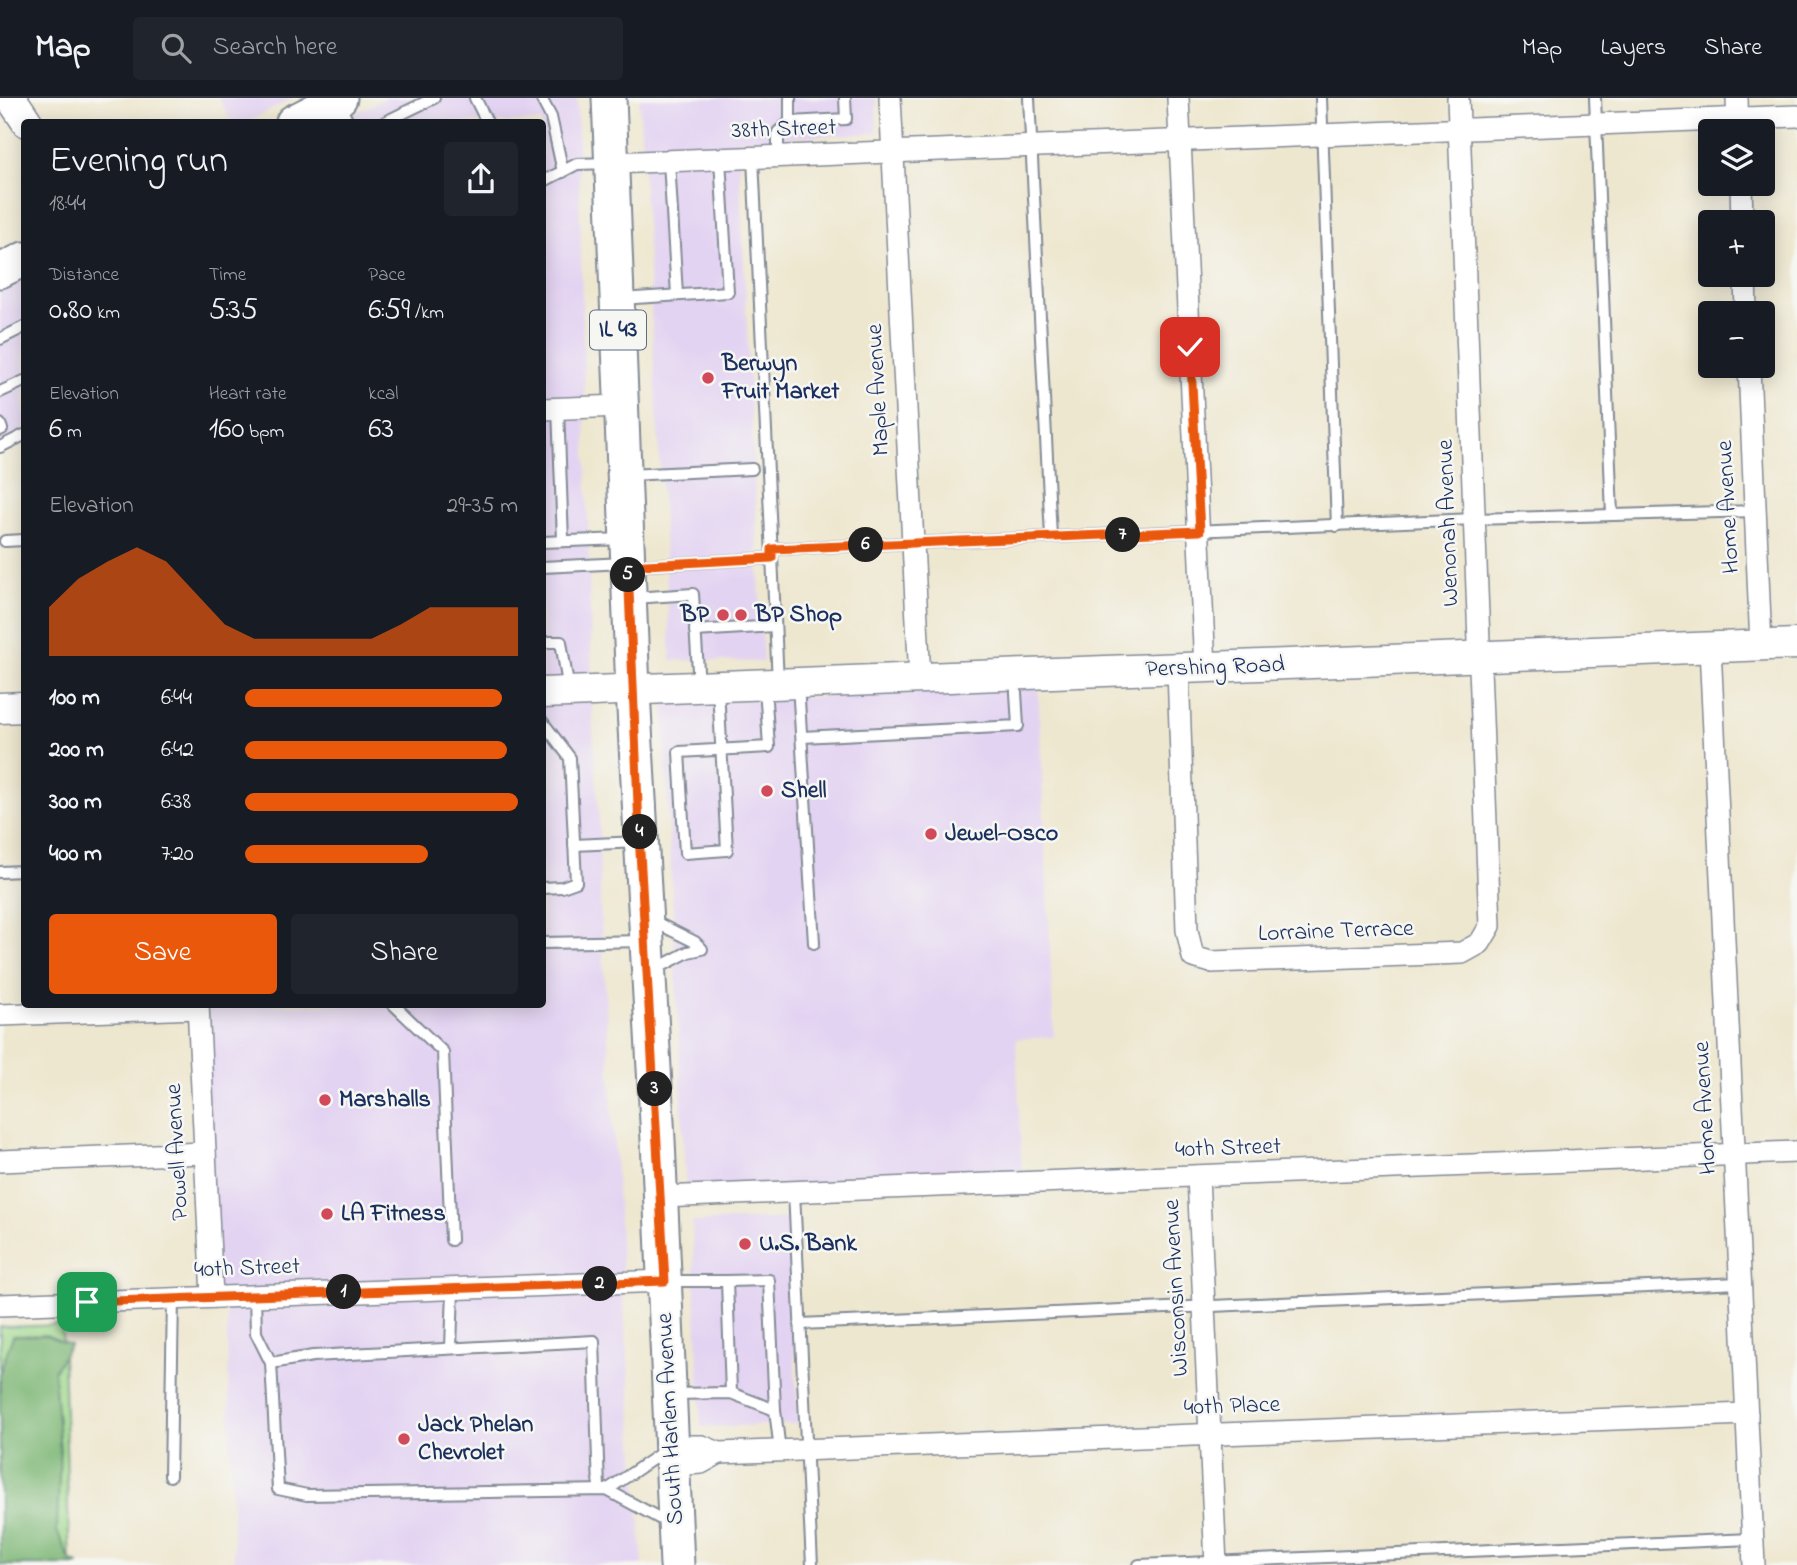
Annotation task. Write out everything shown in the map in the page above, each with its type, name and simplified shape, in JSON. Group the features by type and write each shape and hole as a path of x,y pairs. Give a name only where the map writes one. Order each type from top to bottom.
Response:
{"main road":[{"path":"11,98 25,119"},
{"name":"South Harlem Avenue","path":"609,98 633,691 661,1197 677,1565"},
{"path":"303,119 342,107"},
{"name":"Pershing Road","path":"556,693 1797,644"},
{"path":"0,708 21,707"}],"street":[{"name":"Maple Avenue","path":"890,98 919,679"},
{"path":"1178,98 1200,531 1192,669"},
{"name":"Wenonah Avenue","path":"1458,98 1490,926 1480,943"},
{"name":"38th Street","path":"612,163 1459,130 1738,116 1797,116"},
{"name":"Home Avenue","path":"1749,378 1761,646"},
{"path":"550,408 621,406"},
{"name":"Home Avenue","path":"1710,648 1754,1565"},
{"name":"Lorraine Terrace","path":"1192,669 1187,930 1193,957 1211,962 1462,953 1480,943"},
{"path":"0,1015 77,1008"},
{"name":"Powell Avenue","path":"198,1008 212,1297"},
{"name":"40th Street","path":"661,1197 1797,1152"},
{"path":"0,1161 205,1153"},
{"name":"Wisconsin Avenue","path":"1198,1176 1216,1563"},
{"name":"40th Street","path":"0,1305 665,1281"},
{"name":"40th Place","path":"672,1456 701,1464 719,1453 1746,1414"}],"lane":[{"path":"391,119 434,98"},
{"path":"475,98 486,119"},
{"path":"541,98 551,117 563,172"},
{"path":"790,98 790,122"},
{"path":"778,157 778,132 790,122 846,120 845,98"},
{"path":"1029,98 1051,537"},
{"path":"1321,98 1337,526"},
{"path":"1595,98 1612,515"},
{"path":"753,158 775,626 781,685 802,737 814,943"},
{"path":"617,299 727,292 720,159"},
{"path":"669,161 677,295"},
{"path":"546,180 578,164 612,163"},
{"path":"0,339 21,328"},
{"path":"0,392 21,382"},
{"path":"550,408 563,541"},
{"path":"0,424 0,430"},
{"path":"0,447 21,436"},
{"path":"624,475 752,469"},
{"path":"546,567 628,566 913,543 1475,519 1755,511"},
{"path":"5,541 21,540"},
{"path":"546,542 563,541 693,594 695,631 721,749 727,850 685,853 679,752 721,749 769,747 781,685"},
{"path":"695,631 775,626"},
{"path":"546,642 561,642 556,693"},
{"path":"802,737 1018,726 1015,676"},
{"path":"546,726 570,758 576,882 562,887 546,888"},
{"path":"574,845 640,842"},
{"path":"0,872 21,871"},
{"path":"546,943 646,943"},
{"path":"397,1008 443,1052 451,1240"},
{"path":"794,1192 811,1565"},
{"path":"727,1280 731,1393"},
{"path":"665,1281 769,1280 775,1410 780,1451"},
{"path":"800,1324 1740,1283"},
{"path":"451,1348 453,1289"},
{"path":"255,1295 256,1333 271,1363 278,1489 307,1495 603,1490 672,1456"},
{"path":"170,1476 173,1298"},
{"path":"271,1363 313,1356 594,1341 603,1490"},
{"path":"670,1394 731,1393 775,1410"},
{"path":"603,1490 675,1527"},
{"path":"1139,1565 1752,1539"}],"shaded area":[{"path":"219,98 293,98 254,119 230,119"},
{"path":"386,98 577,98 600,905 624,1308 643,1565 234,1565 226,1298 212,1297 198,1008 546,1008 546,119 343,119"},
{"path":"639,98 876,98 877,133 738,140 763,662 671,660"},
{"path":"21,278 21,436 0,447 0,288"},
{"path":"1038,687 1054,1037 1016,1039 1022,1178 686,1194 663,704"},
{"path":"788,1218 798,1424 701,1427 692,1222"}],"green space":[{"path":"62,1325 70,1565 0,1565 0,1327"},
{"path":"46,1335 70,1345 54,1371 60,1450 57,1531 70,1560 80,1565 0,1565 0,1372 13,1336"}],"place":[{"name":"Berwyn Fruit Market","path":"708,378"},
{"name":"BP","path":"723,615"},
{"name":"BP Shop","path":"741,615"},
{"name":"Shell","path":"767,791"},
{"name":"Jewel-Osco","path":"931,834"},
{"name":"Marshalls","path":"325,1100"},
{"name":"LA Fitness","path":"327,1214"},
{"name":"U.S. Bank","path":"745,1244"},
{"name":"Jack Phelan Chevrolet","path":"404,1439"}],"route":[{"path":"87,1302 665,1281 640,852 628,566 772,558 772,549 1200,531 1190,347"}]}
